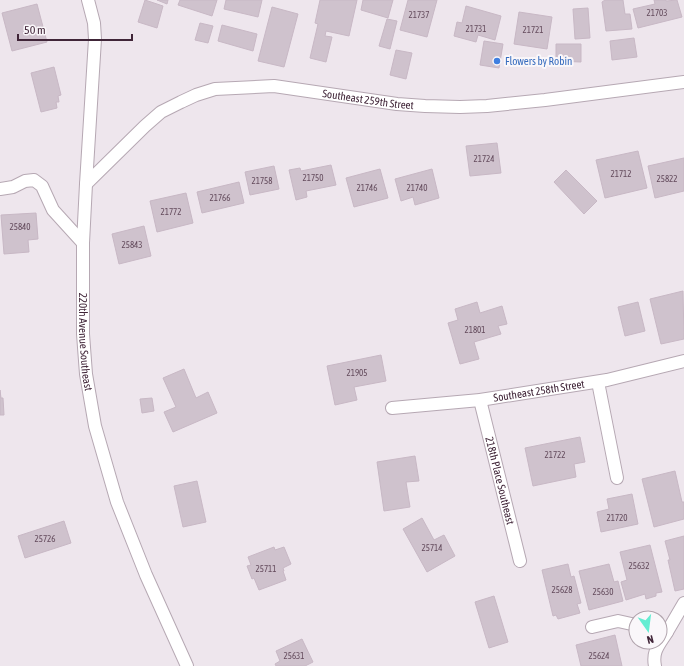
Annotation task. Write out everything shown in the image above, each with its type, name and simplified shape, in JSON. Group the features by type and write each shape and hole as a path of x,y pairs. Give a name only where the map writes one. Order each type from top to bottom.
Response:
{"street":[{"name":"220th Avenue Southeast","path":"88,0 94,23 96,39 83,243 83,334 85,368 96,426 117,502 146,575 187,666"},
{"name":"Southeast 259th Street","path":"86,184 161,112 181,102 215,89 274,86 397,104 460,107 487,106 545,100 684,82"},
{"path":"0,189 13,187 25,181 34,180 42,186 53,210 83,243"},
{"name":"Southeast 258th Street","path":"392,408 480,400 598,382 684,361"},
{"path":"598,382 617,478"},
{"name":"218th Place Southeast","path":"480,400 520,561"},
{"path":"668,624 684,603"},
{"path":"592,626 618,621 628,623"},
{"path":"655,666 654,658 656,650"}],"building":[{"path":"145,0 163,6 157,28 138,22"},
{"path":"157,0 168,0 167,4"},
{"path":"180,0 217,0 212,16 178,5"},
{"path":"226,0 262,0 258,17 224,9"},
{"path":"320,0 357,0 349,36 326,31 325,36 332,37 326,62 310,58 318,24 315,23"},
{"path":"363,0 393,0 388,18 361,10"},
{"path":"408,0 437,0 427,37 400,30"},
{"path":"605,0 623,0 625,14 630,14 632,29 606,31 602,2"},
{"path":"654,0 677,0 682,17 638,28 633,9 655,4"},
{"path":"37,4 47,42 12,51 2,13"},
{"path":"466,6 501,16 495,40 478,35 476,42 454,36 457,22 462,23"},
{"path":"272,7 298,14 284,67 258,61"},
{"path":"588,8 590,38 575,39 573,9"},
{"path":"519,12 552,17 547,49 514,44"},
{"path":"387,19 397,21 390,49 379,46"},
{"path":"200,23 213,26 208,43 195,40"},
{"path":"222,25 257,34 253,51 218,41"},
{"path":"634,38 637,57 612,60 610,41"},
{"path":"484,41 503,44 499,68 480,65"},
{"path":"556,44 581,44 581,62 556,61"},
{"path":"396,50 412,53 406,79 390,75"},
{"path":"54,67 61,95 58,96 59,102 56,102 57,108 41,112 31,73"},
{"path":"497,143 501,173 470,176 466,146"},
{"path":"638,151 647,188 605,198 596,160"},
{"path":"684,158 684,191 655,198 648,166"},
{"path":"331,165 336,185 306,191 307,197 296,200 289,170 300,168 301,171"},
{"path":"274,166 279,189 250,195 245,172"},
{"path":"380,169 388,198 354,207 346,178"},
{"path":"432,169 439,198 415,205 413,197 401,201 395,179"},
{"path":"566,170 597,201 584,214 554,182"},
{"path":"239,182 244,203 202,213 197,192"},
{"path":"186,193 193,223 157,232 150,201"},
{"path":"36,213 38,239 28,240 29,252 4,254 1,215"},
{"path":"144,226 151,256 119,264 112,234"},
{"path":"683,291 684,339 661,344 650,299"},
{"path":"477,302 480,313 502,306 507,324 498,326 501,334 474,342 479,359 460,364 448,323 458,320 455,309"},
{"path":"638,302 645,331 625,336 618,307"},
{"path":"381,355 386,381 354,387 357,400 335,405 327,366"},
{"path":"184,369 196,398 208,392 217,413 173,432 164,412 176,407 163,378"},
{"path":"0,390 1,398 3,398 4,415 0,415"},
{"path":"152,398 154,411 142,413 140,399"},
{"path":"580,437 585,462 574,464 576,477 533,486 525,448"},
{"path":"415,456 419,481 406,482 410,507 384,511 377,462"},
{"path":"675,471 682,502 684,502 684,519 654,527 642,479"},
{"path":"197,481 206,522 183,527 174,486"},
{"path":"632,494 638,524 601,532 597,512 609,509 607,499"},
{"path":"422,518 434,540 444,535 455,556 427,572 403,529"},
{"path":"64,521 71,543 25,558 18,536"},
{"path":"684,536 684,589 675,591 665,541"},
{"path":"650,545 662,592 656,593 656,596 646,599 645,594 626,600 621,582 627,580 620,552"},
{"path":"274,547 275,550 284,547 291,564 283,568 286,580 259,590 254,578 252,579 247,566 251,565 248,557"},
{"path":"568,564 571,577 574,576 581,603 577,604 580,613 558,619 556,615 553,616 542,570"},
{"path":"609,564 614,582 618,581 623,601 589,610 579,571"},
{"path":"494,596 508,642 489,648 475,602"},
{"path":"615,635 622,666 581,666 576,645"},
{"path":"302,639 313,662 305,666 276,666 275,664 280,661 276,651"}],"place":[{"name":"Flowers by Robin","path":"497,61"}]}
